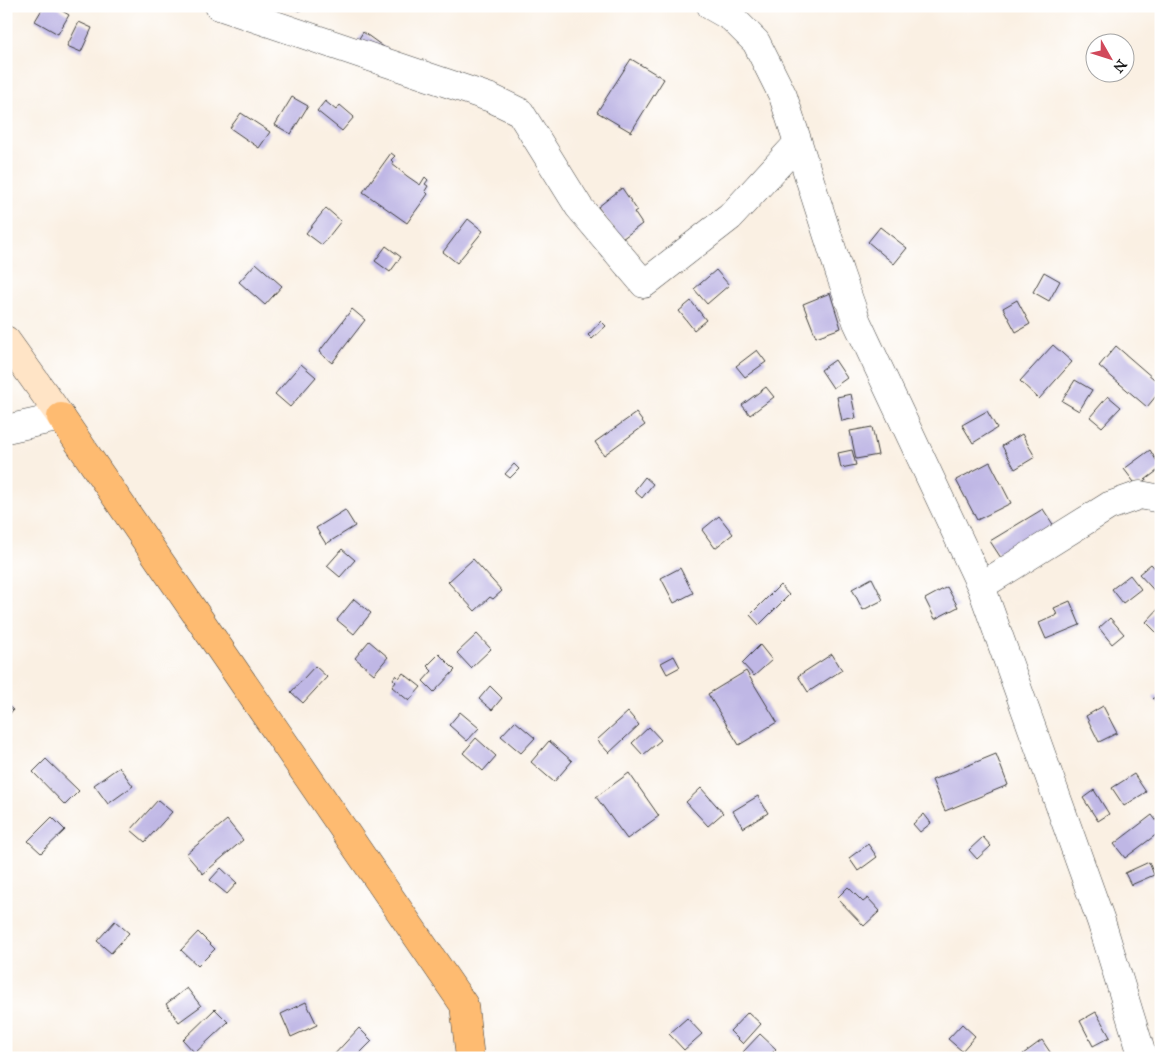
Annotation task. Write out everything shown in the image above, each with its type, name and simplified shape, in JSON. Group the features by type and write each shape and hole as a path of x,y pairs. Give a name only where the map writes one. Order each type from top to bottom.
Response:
{"main road":[{"path":"61,417 464,1005 470,1058"}],"street":[{"path":"219,6 491,98 520,112 579,207 644,284 730,217 798,143"},
{"path":"711,6 732,18 756,42 783,96 857,322 981,586 1101,921 1143,1058"},
{"path":"6,340 61,417 6,429"},
{"path":"981,586 1109,506 1140,495 1161,499"}],"building":[{"path":"44,6 54,6 69,15 58,34 35,21"},
{"path":"287,6 301,6 300,11"},
{"path":"79,22 92,28 81,52 67,46"},
{"path":"363,32 395,55 355,45"},
{"path":"631,59 664,79 631,132 597,112"},
{"path":"292,97 308,106 291,134 275,125"},
{"path":"325,101 336,110 340,105 354,117 342,131 317,111"},
{"path":"241,113 270,132 259,148 230,128"},
{"path":"391,153 395,156 391,160 392,164 407,176 420,185 425,177 428,180 425,184 428,186 425,191 428,194 407,223 363,192"},
{"path":"622,188 637,210 634,212 642,224 622,239 598,207"},
{"path":"326,208 341,221 322,245 306,233"},
{"path":"468,219 483,231 457,263 443,252"},
{"path":"880,227 907,248 894,264 868,242"},
{"path":"386,246 401,257 390,272 375,261"},
{"path":"256,263 282,286 265,305 239,282"},
{"path":"716,270 729,285 707,304 694,289"},
{"path":"1044,272 1060,281 1049,301 1033,292"},
{"path":"830,293 841,328 816,337 803,304"},
{"path":"1017,300 1030,324 1016,332 1003,308"},
{"path":"691,301 706,320 694,330 679,311"},
{"path":"352,309 365,320 332,363 319,352"},
{"path":"601,321 606,326 592,339 588,335"},
{"path":"1053,345 1072,362 1039,399 1020,381"},
{"path":"1116,346 1161,385 1161,390 1147,407 1099,366"},
{"path":"757,350 766,362 745,377 736,366"},
{"path":"835,360 847,378 833,388 821,370"},
{"path":"301,364 316,377 290,407 275,394"},
{"path":"1075,380 1092,390 1079,411 1062,401"},
{"path":"766,387 774,397 750,415 742,405"},
{"path":"851,394 856,418 842,421 837,397"},
{"path":"1108,396 1121,407 1102,427 1090,417"},
{"path":"987,411 997,428 973,443 962,425"},
{"path":"636,413 645,425 604,455 595,442"},
{"path":"872,427 878,455 856,459 850,431"},
{"path":"1022,434 1035,457 1015,469 1002,446"},
{"path":"852,450 856,465 841,468 838,453"},
{"path":"1150,450 1161,468 1137,486 1124,469"},
{"path":"990,462 1011,503 977,520 956,480"},
{"path":"514,464 519,469 510,478 505,474"},
{"path":"645,477 653,484 642,498 634,491"},
{"path":"1043,509 1054,526 1001,558 990,541"},
{"path":"345,510 355,526 326,544 316,528"},
{"path":"719,516 733,534 715,548 702,530"},
{"path":"342,549 355,560 340,577 327,566"},
{"path":"473,559 502,591 493,599 490,597 475,611 448,582"},
{"path":"1151,564 1161,575 1161,598 1139,574"},
{"path":"680,568 693,593 674,603 661,578"},
{"path":"1130,575 1141,589 1123,603 1112,589"},
{"path":"872,578 883,600 863,610 852,589"},
{"path":"780,585 789,595 759,625 750,615"},
{"path":"947,587 958,607 935,619 925,599"},
{"path":"354,599 371,613 354,634 337,620"},
{"path":"1070,601 1080,625 1046,639 1039,623 1057,615 1054,608"},
{"path":"1161,606 1161,633 1159,635 1146,622"},
{"path":"1110,618 1124,634 1112,644 1099,628"},
{"path":"477,634 491,649 471,668 457,653"},
{"path":"369,641 388,657 374,674 355,658"},
{"path":"760,645 772,660 754,676 742,663"},
{"path":"439,654 455,670 434,692 423,681 432,671 427,666"},
{"path":"832,654 842,670 808,692 798,676"},
{"path":"674,656 680,667 667,674 661,663"},
{"path":"315,666 327,677 303,703 291,692"},
{"path":"746,671 777,722 739,745 708,694"},
{"path":"403,673 421,687 409,701 392,687 396,682 393,679 396,675 399,678"},
{"path":"490,686 502,698 492,710 479,699"},
{"path":"1161,692 1161,707 1153,698"},
{"path":"6,704 13,710 6,718"},
{"path":"1103,706 1117,733 1099,742 1086,716"},
{"path":"460,712 479,728 467,741 449,725"},
{"path":"628,712 639,725 609,753 597,740"},
{"path":"515,721 535,738 521,753 501,736"},
{"path":"649,727 661,740 643,755 632,743"},
{"path":"476,738 496,756 483,771 463,753"},
{"path":"549,741 572,761 554,782 531,762"},
{"path":"996,754 1008,785 945,811 932,780"},
{"path":"46,759 79,791 65,805 33,772"},
{"path":"119,767 133,786 108,804 94,785"},
{"path":"629,773 659,816 627,839 596,797"},
{"path":"1134,774 1146,792 1124,806 1112,788"},
{"path":"701,788 723,813 708,826 686,802"},
{"path":"1094,790 1109,814 1098,821 1083,798"},
{"path":"758,796 768,813 743,828 733,811"},
{"path":"158,800 172,812 145,842 131,830"},
{"path":"924,814 931,823 920,832 913,824"},
{"path":"1152,815 1161,827 1161,831 1125,858 1114,844"},
{"path":"52,817 65,830 41,853 28,841"},
{"path":"227,820 243,840 203,874 186,854"},
{"path":"983,837 991,846 977,859 969,850"},
{"path":"868,844 877,857 858,871 849,858"},
{"path":"1149,862 1154,875 1131,885 1125,873"},
{"path":"221,868 237,883 227,894 210,880"},
{"path":"848,887 863,902 868,898 880,911 864,926 837,898"},
{"path":"115,921 129,933 111,953 97,941"},
{"path":"198,932 215,949 198,966 181,950"},
{"path":"187,988 201,1006 179,1022 166,1004"},
{"path":"306,1002 317,1025 291,1037 281,1014"},
{"path":"215,1009 228,1022 195,1053 183,1040"},
{"path":"748,1012 761,1024 743,1044 730,1031"},
{"path":"1096,1012 1110,1037 1093,1046 1080,1021"},
{"path":"687,1018 702,1034 684,1050 669,1034"},
{"path":"962,1024 975,1036 962,1051 948,1039"},
{"path":"359,1028 372,1041 355,1058 331,1058"},
{"path":"760,1034 776,1049 767,1058 749,1058 743,1052"},
{"path":"1042,1040 1052,1055 1048,1058 1025,1058 1023,1054"}]}
